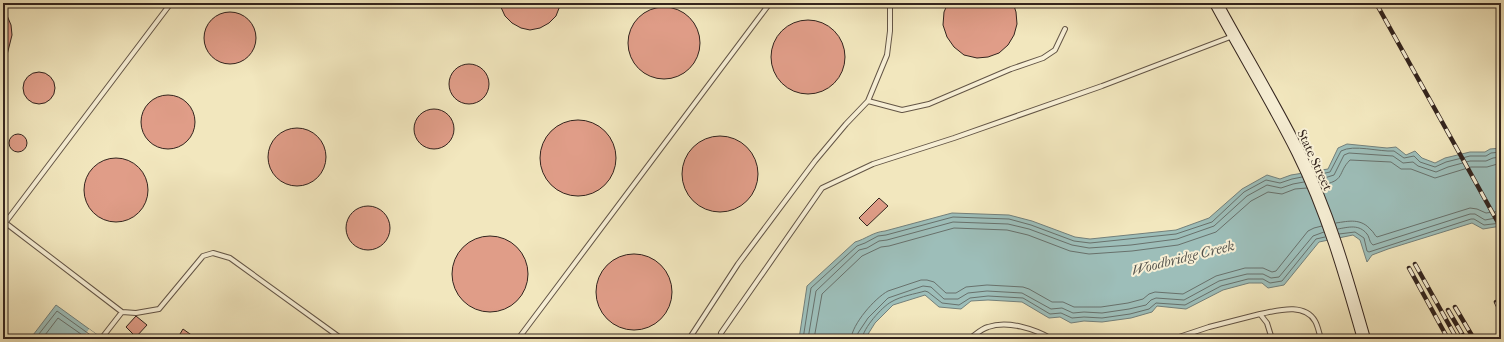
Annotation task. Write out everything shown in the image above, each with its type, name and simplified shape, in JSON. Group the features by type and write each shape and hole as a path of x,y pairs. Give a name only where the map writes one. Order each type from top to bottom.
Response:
{"street":[{"name":"State Street","path":"1216,3 1299,153 1320,202 1342,260 1364,339"}],"lane":[{"path":"171,3 4,222 122,312 136,313 159,309 203,256 213,253 230,258 342,339"},
{"path":"518,339 770,3"},
{"path":"689,339 738,264 815,161 846,124 868,101 887,55 890,31 890,3"},
{"path":"868,101 902,110 929,104 1005,72 1043,58 1055,50 1065,28"},
{"path":"721,333 822,188 873,164 954,138 1102,86 1234,36"},
{"path":"1173,339 1209,327 1287,308 1304,311 1315,320 1321,339"},
{"path":"101,339 122,312"},
{"path":"1260,314 1268,323 1272,339"},
{"path":"969,339 988,327 1008,324 1039,332 1052,339"}],"water":[{"name":"Woodbridge Creek","path":"1347,144 1387,148 1396,147 1406,155 1415,151 1422,158 1435,163 1445,158 1470,152 1485,152 1490,149 1501,148 1501,226 1483,229 1472,223 1388,249 1372,255 1367,262 1360,240 1353,235 1319,242 1284,285 1268,288 1262,283 1249,283 1223,290 1186,309 1157,306 1152,312 1131,318 1102,322 1084,321 1071,323 1060,317 1049,318 1022,302 988,300 971,301 961,309 939,307 925,295 893,305 875,323 865,339 799,339 807,286 855,242 877,233 952,213 1009,215 1032,221 1075,237 1090,239 1176,230 1209,218 1242,189 1267,175 1280,179 1291,175 1328,169 1338,148"},
{"path":"56,305 103,339 30,339"}],"pier":[{"path":"89,329 103,339 82,339"}],"building":[{"path":"499,3 561,3 556,16 549,23 540,28 530,30 521,28 512,23 505,16"},
{"path":"948,3 1013,3 1016,12 1017,24 1014,35 1008,45 999,53 988,57 977,58 964,55 954,47 947,37 943,25 944,12"},
{"path":"3,6 11,25 12,35 6,59 3,59"},
{"path":"664,7 684,13 694,23 700,43 694,63 684,73 664,79 644,73 634,63 628,43 634,23 644,13"},
{"path":"225,12 235,12 249,19 256,33 256,43 249,57 235,64 225,64 215,60 208,53 204,43 204,33 208,23 215,16"},
{"path":"801,20 815,20 829,26 839,36 845,50 843,71 839,78 829,88 815,94 801,94 787,88 777,78 771,64 771,50 777,36 787,26"},
{"path":"469,64 480,67 486,73 489,84 486,95 480,101 469,104 458,101 452,95 449,84 452,73 458,67"},
{"path":"39,72 45,73 52,79 55,88 54,94 48,101 39,104 33,103 26,97 23,88 24,82 30,75"},
{"path":"163,95 173,95 183,99 191,107 195,117 195,127 191,137 183,145 173,149 163,149 153,145 145,137 141,127 141,117 145,107 153,99"},
{"path":"438,109 445,112 451,118 454,129 453,137 445,146 438,149 430,149 423,146 415,137 414,125 417,118 426,110"},
{"path":"571,120 585,120 599,126 610,137 616,151 616,165 613,173 605,185 599,190 585,196 571,196 557,190 546,179 540,165 540,151 546,137 557,126"},
{"path":"291,128 303,128 318,136 326,151 326,163 318,178 303,186 291,186 276,178 268,163 268,151 276,136"},
{"path":"14,134 22,134 27,139 25,150 22,152 14,152 9,147 9,139"},
{"path":"713,136 727,136 741,142 752,153 758,167 758,181 755,189 747,201 741,206 727,212 713,212 699,206 688,195 682,181 682,167 688,153 699,142"},
{"path":"110,158 122,158 139,167 146,178 148,190 146,202 139,213 122,222 110,222 98,217 89,208 84,196 84,184 89,172 98,163"},
{"path":"879,198 888,206 867,226 859,218"},
{"path":"368,206 380,210 386,216 390,228 386,240 380,246 368,250 356,246 350,240 346,228 350,216 356,210"},
{"path":"483,236 497,236 511,242 522,253 528,267 528,281 525,289 517,301 511,306 497,312 483,312 469,306 458,295 452,281 452,267 458,253 469,242"},
{"path":"634,254 648,257 661,265 669,278 672,292 669,306 661,319 648,327 634,330 620,327 607,319 599,306 596,292 599,278 607,265 620,257"},
{"path":"136,316 147,325 136,337 126,327"},
{"path":"183,329 197,339 177,339"}],"railway":[{"path":"1376,3 1501,228"},
{"path":"1415,264 1457,339"},
{"path":"1409,268 1448,339"},
{"path":"1496,302 1501,312"},
{"path":"1455,307 1474,339"},
{"path":"1448,310 1465,339"}]}
